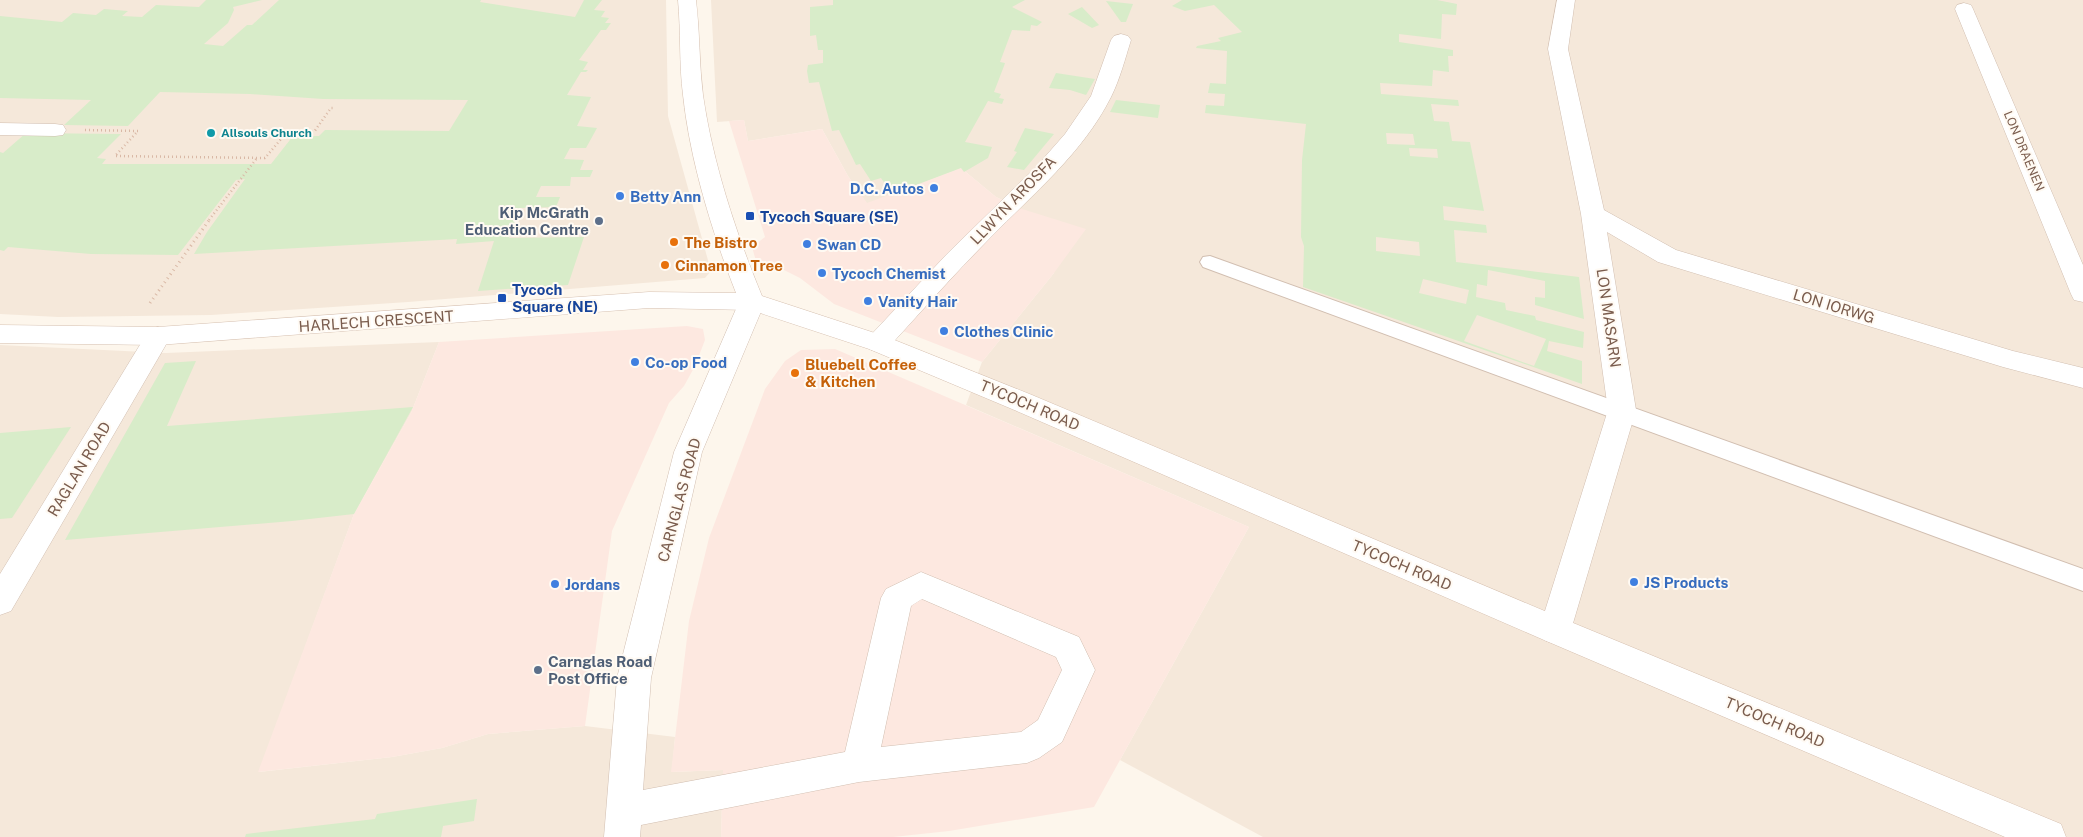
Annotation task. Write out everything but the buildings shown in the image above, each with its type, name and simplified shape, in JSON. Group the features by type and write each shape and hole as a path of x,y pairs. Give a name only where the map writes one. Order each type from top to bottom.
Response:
{"street":[{"path":"687,0 693,96 708,171 735,260 752,302"},
{"name":"LON MASARN","path":"1555,630 1622,410 1593,214 1558,49 1566,0"},
{"name":"LON DRAENEN","path":"1964,9 2083,294"},
{"name":"LLWYN AROSFA","path":"878,343 957,256 1035,179 1079,129 1096,106 1107,86 1121,40"},
{"path":"0,129 55,130"},
{"name":"LON IORWG","path":"1593,214 1667,256 2012,360 2083,378"},
{"name":"HARLECH CRESCENT","path":"0,334 125,334 158,336 650,300 752,302"},
{"name":"TYCOCH ROAD","path":"752,302 878,343 1022,402 1555,630 2048,837"},
{"name":"CARNGLAS ROAD","path":"623,824 634,678 688,452 752,302"},
{"name":"RAGLAN ROAD","path":"0,602 158,336"},
{"path":"623,824 859,766 1027,747 1050,731 1079,670 1068,647 921,585 897,598 859,766"}],"lane":[{"path":"1210,262 1622,410 2083,580"}],"path":[{"path":"113,131 138,131 115,156 266,158 287,132 314,132 331,108 334,108"},
{"path":"125,334 257,158"}],"shaded area":[{"path":"0,0 666,0 668,116 711,271 705,278 408,302 211,315 58,317 0,314"},
{"path":"711,0 2083,0 2083,837 1263,837 1120,760 1249,527 966,405 982,362 1054,273 1019,208 996,197 961,168 867,204 848,176 822,129 748,141 744,120 717,122"},
{"path":"744,120 748,141 822,129 848,176 867,203 961,168 996,197 1019,208 1086,229 1054,273 982,362 834,304 800,278 776,266 756,261 752,247 765,237 729,121"},
{"path":"687,326 703,329 705,340 695,366 684,386 669,403 612,531 585,726 488,734 442,748 392,757 258,772 354,514 411,413 439,342"},
{"path":"439,342 411,413 354,514 259,772 392,757 442,748 488,734 585,726 675,737 672,772 723,770 721,837 0,837 0,345 166,353"},
{"path":"835,349 1249,527 1094,807 949,831 893,837 721,837 723,770 671,772 689,621 709,538 765,389 785,361 801,350"}],"green space":[{"path":"206,0 262,0 233,7 234,10 228,23 204,44 223,46 247,25 252,25 279,0 481,0 480,2 575,17 584,0 602,0 594,10 605,11 601,17 609,18 605,23 611,23 606,30 601,30 579,60 588,62 583,70 588,70 581,72 567,95 591,97 577,126 597,128 586,148 570,148 564,159 584,160 580,170 593,170 590,177 571,177 570,186 541,186 536,197 560,197 556,207 520,208 509,238 584,237 568,285 478,291 494,241 456,244 457,239 194,254 207,232 245,179 236,180 178,255 91,254 8,247 4,251 0,250 0,152 3,153 26,133 121,134 97,158 106,159 102,164 271,164 293,136 319,136 325,130 449,131 468,100 323,99 250,94 160,92 128,126 64,125 91,100 0,98 0,16 62,22 73,13 96,15 104,9 128,11 122,16 142,17 156,5 199,7"},
{"path":"833,0 1025,0 1012,7 1042,22 1037,26 1031,25 1030,31 1012,30 1000,62 1005,63 994,92 1001,94 999,98 1004,99 1002,104 988,101 965,142 992,147 988,158 964,172 961,168 892,194 881,178 871,181 860,164 856,165 839,130 832,131 819,82 809,83 808,65 823,63 823,50 818,50 816,35 810,36 810,7 833,5"},
{"path":"1182,0 1437,0 1457,4 1456,15 1442,14 1441,39 1399,34 1399,42 1453,50 1453,56 1448,56 1449,72 1433,70 1432,86 1380,83 1381,94 1458,100 1459,106 1431,104 1434,121 1449,122 1452,141 1470,142 1484,211 1443,206 1444,220 1486,225 1487,233 1454,230 1456,262 1579,277 1584,319 1535,305 1535,297 1545,298 1545,281 1488,270 1487,286 1477,284 1476,297 1505,303 1506,310 1535,316 1536,320 1584,332 1583,348 1549,341 1547,351 1582,361 1582,384 1303,287 1304,246 1301,237 1302,160 1306,124 1205,113 1206,105 1224,106 1225,94 1208,93 1210,83 1226,84 1227,51 1196,48 1197,46 1221,41 1218,38 1242,32 1214,5 1185,11 1172,6","holes":["1386,133 1413,134 1415,145 1387,144","1409,148 1437,149 1438,158 1410,156","1376,237 1419,242 1420,256 1376,251","1423,279 1469,290 1466,304 1419,293","1477,315 1546,339 1534,366 1464,341"]},
{"path":"1106,1 1133,4 1126,22 1121,22"},
{"path":"1082,7 1099,25 1092,28 1068,14"},
{"path":"1056,73 1095,79 1086,95 1070,90 1049,88"},
{"path":"1116,100 1160,105 1158,118 1110,112"},
{"path":"1025,128 1054,134 1024,170 1007,167 1017,152 1014,151"},
{"path":"196,361 167,426 413,407 354,514 65,540 165,363"},
{"path":"71,427 12,518 0,519 0,433"},
{"path":"477,799 474,821 443,826 441,837 245,837 246,834 375,819 377,814"}],"place":[{"name":"Allsouls Church","path":"211,133"},
{"name":"D.C. Autos","path":"934,188"},
{"name":"Betty Ann","path":"620,196"},
{"name":"Tycoch Square (SE)","path":"750,216"},
{"name":"Kip McGrath Education Centre","path":"599,221"},
{"name":"The Bistro","path":"674,242"},
{"name":"Swan CD","path":"807,244"},
{"name":"Cinnamon Tree","path":"665,265"},
{"name":"Tycoch Chemist","path":"822,273"},
{"name":"Tycoch Square (NE)","path":"502,298"},
{"name":"Vanity Hair","path":"868,301"},
{"name":"Clothes Clinic","path":"944,331"},
{"name":"Co-op Food","path":"635,362"},
{"name":"Bluebell Coffee & Kitchen","path":"795,373"},
{"name":"JS Products","path":"1634,582"},
{"name":"Jordans","path":"555,584"},
{"name":"Carnglas Road Post Office","path":"538,670"}]}
